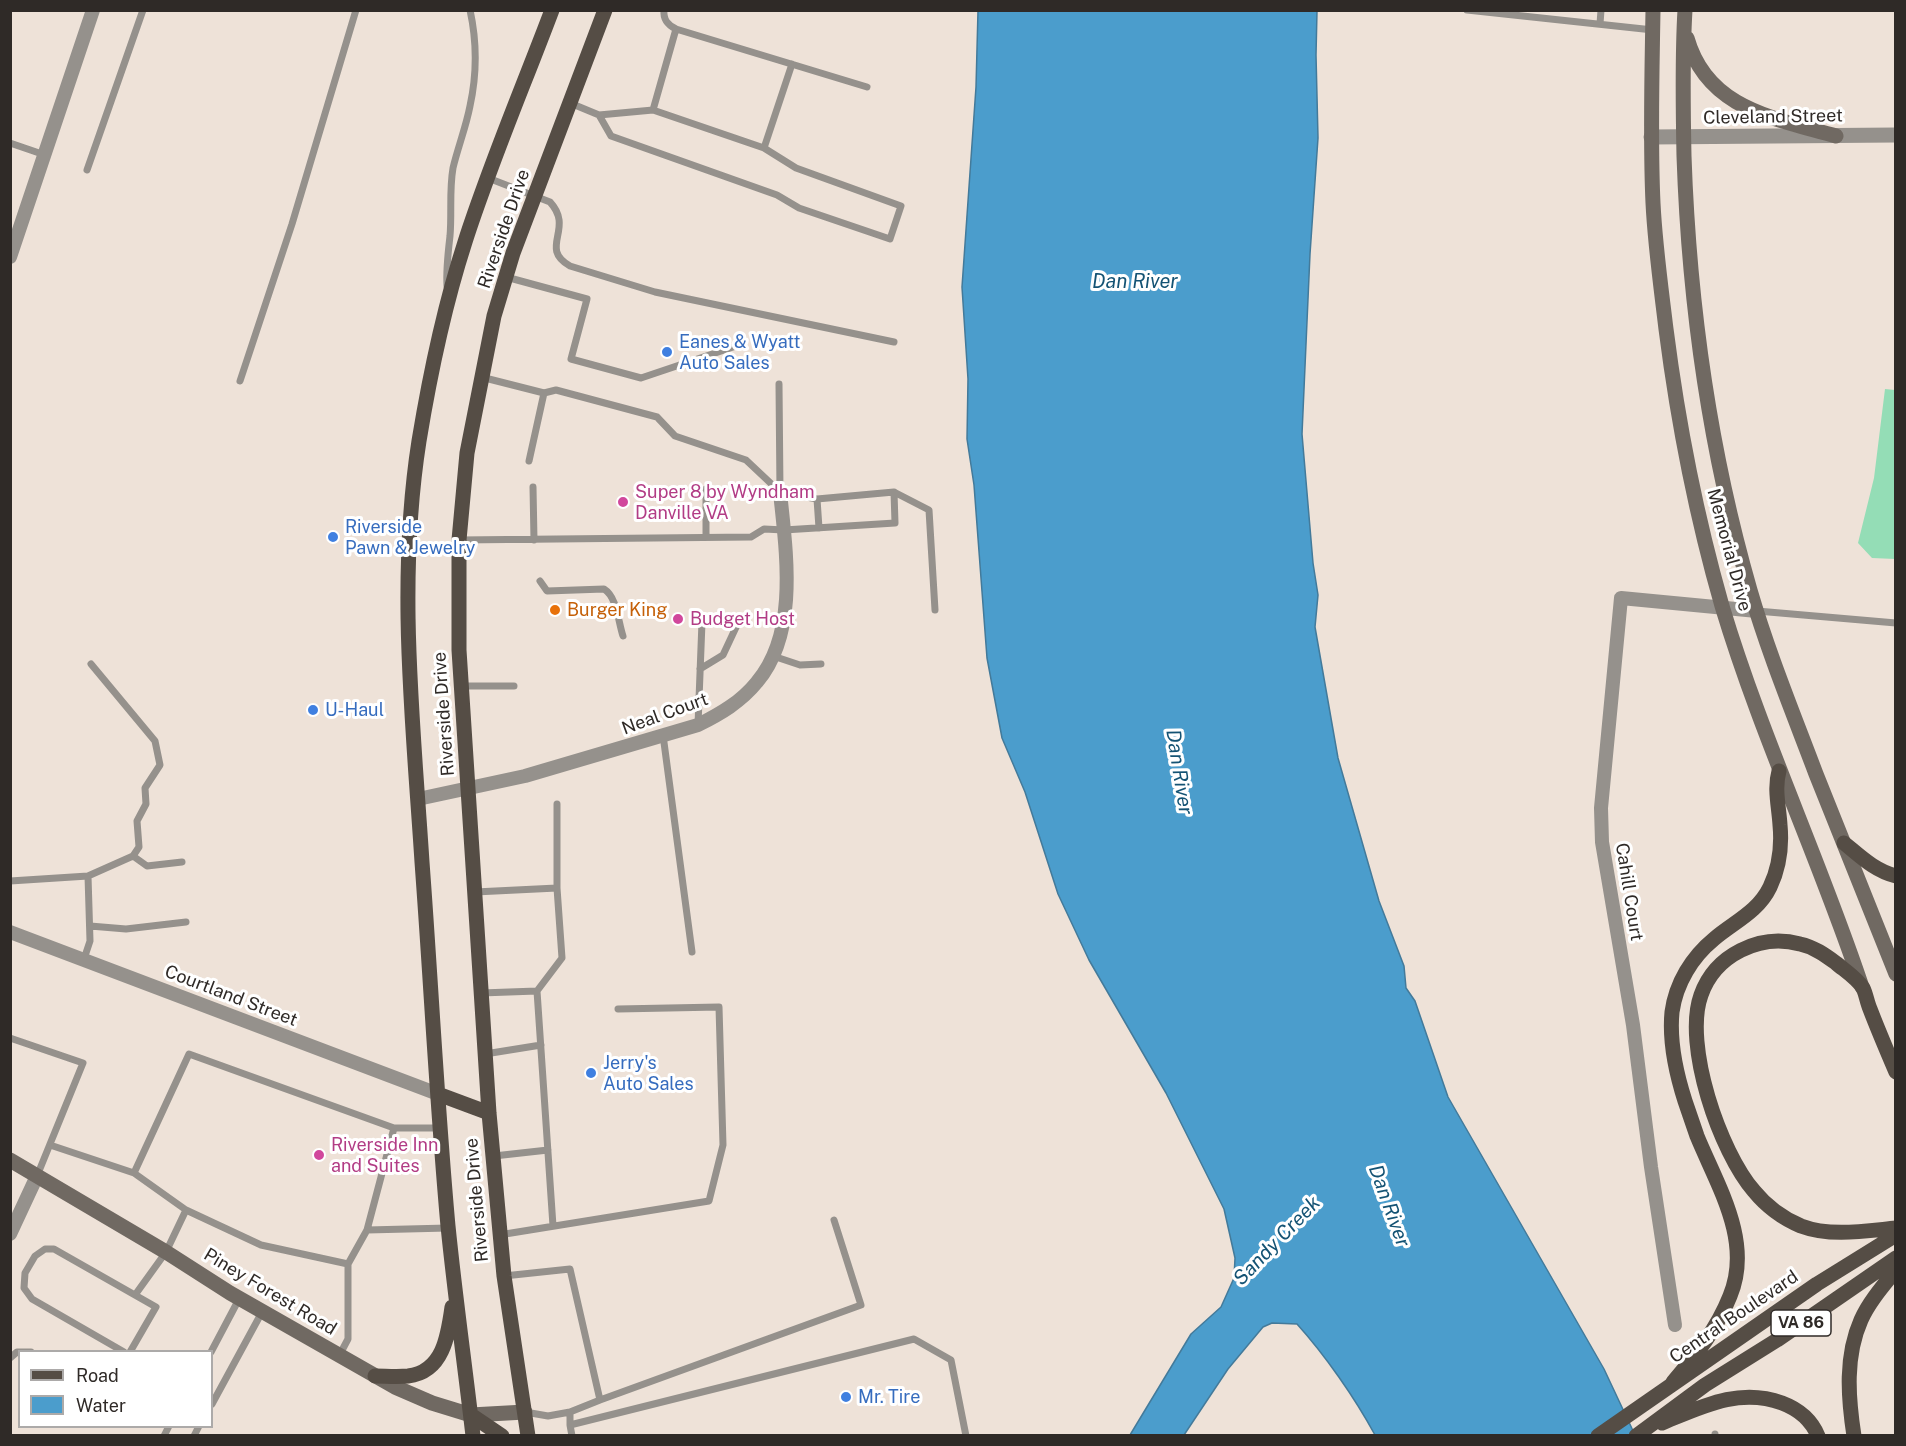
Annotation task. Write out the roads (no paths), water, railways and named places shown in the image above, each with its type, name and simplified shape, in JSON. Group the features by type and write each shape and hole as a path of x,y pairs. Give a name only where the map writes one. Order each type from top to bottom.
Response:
{"main road":[{"name":"Riverside Drive","path":"473,1436 448,1228 411,704 407,591 410,522 418,445 448,298 465,241 552,10"},
{"name":"Riverside Drive","path":"528,1436 499,1235 489,1113 459,650 459,540 467,453 495,316 535,195 605,10"},
{"name":"Memorial Drive","path":"1653,10 1651,137 1658,270 1674,388 1697,509 1723,607 1752,696 1779,771 1823,875 1862,987 1896,1072"},
{"name":"Memorial Drive","path":"1685,10 1684,137 1690,276 1709,416 1727,500 1757,611 1789,704 1896,974"},
{"path":"1684,28 1690,49 1700,70 1711,84 1734,101 1751,111 1836,136"},
{"path":"1673,1382 1699,1351 1717,1324 1736,1277 1737,1254 1735,1232 1726,1200 1697,1135 1674,1064 1671,1037 1672,1011 1677,991 1686,971 1698,954 1714,938 1746,916 1760,903 1770,887 1778,866 1781,844 1777,801 1779,771"},
{"path":"1844,843 1885,874 1896,876"},
{"path":"1862,987 1845,970 1818,951 1801,944 1784,941 1749,946 1730,956 1716,968 1706,983 1700,996 1696,1017 1696,1039 1702,1076 1726,1143 1752,1190 1767,1205 1784,1218 1803,1227 1821,1231 1851,1232 1896,1228"},
{"path":"438,1094 489,1113"},
{"name":"Piney Forest Road","path":"10,1160 166,1252 239,1299 395,1387 432,1403 471,1415 525,1412"},
{"name":"Central Boulevard","path":"1598,1436 1817,1284 1896,1235"},
{"name":"VA 86","path":"1638,1434 1705,1385 1777,1340 1896,1258"},
{"path":"1854,1436 1849,1389 1850,1356 1854,1339 1861,1318 1896,1270"},
{"path":"375,1376 410,1376 429,1369 440,1356 448,1336 455,1286"},
{"path":"1638,1434 1713,1403 1732,1397 1753,1396 1772,1399 1792,1406 1805,1416 1818,1436"},
{"path":"471,1415 502,1436"}],"street":[{"path":"10,256 93,10"},
{"name":"Cleveland Street","path":"1651,137 1896,135"},
{"name":"Neal Court","path":"418,799 554,768 698,725 720,714 740,699 758,681 773,656 783,625 785,608 780,492"},
{"name":"Cahill Court","path":"1675,1325 1633,1025 1602,842 1601,808 1622,598 1757,611"},
{"name":"Courtland Street","path":"10,932 438,1094"},
{"path":"10,1234 37,1176"}],"lane":[{"path":"87,170 143,10"},
{"path":"240,381 292,224 356,10"},
{"path":"448,298 446,273 453,170 470,106 476,60 475,33 470,10"},
{"path":"663,10 664,18 676,29 867,87"},
{"path":"1467,10 1653,30"},
{"path":"1600,24 1601,10"},
{"path":"653,110 676,29"},
{"path":"764,148 792,64"},
{"path":"570,103 599,115 653,110 764,148 796,168 901,206 890,239 799,208 777,195 611,136 599,115"},
{"path":"10,143 45,155"},
{"path":"488,178 535,195 550,202 557,209 560,224 555,248 564,263 570,266 655,292 894,342"},
{"path":"506,277 587,299 571,359 641,378 739,345"},
{"path":"481,377 544,393 556,390 657,417 675,436 746,460 780,492 817,499 894,492 929,510 935,610"},
{"path":"779,384 780,492"},
{"path":"529,461 544,393"},
{"path":"533,486 534,540"},
{"path":"706,489 706,537"},
{"path":"459,540 751,537 764,529 783,530 895,523 894,492"},
{"path":"817,499 819,528"},
{"path":"540,581 547,591 604,589 615,598 616,612 623,636"},
{"path":"1757,611 1896,623"},
{"path":"698,725 700,669 702,622 738,623 723,654 700,669"},
{"path":"773,656 800,664 821,664"},
{"path":"10,881 88,876 133,856 138,846 137,821 146,804 145,788 160,765 155,741 91,664"},
{"path":"461,686 514,686"},
{"path":"663,735 692,952"},
{"path":"553,1226 537,992 562,958 557,888 557,804"},
{"path":"133,856 147,866 182,862"},
{"path":"84,959 90,940 88,876"},
{"path":"475,892 557,888"},
{"path":"90,926 126,929 186,922"},
{"path":"481,993 537,992"},
{"path":"499,1235 710,1201 723,1145 719,1007 618,1009"},
{"path":"10,1038 83,1064 37,1176"},
{"path":"485,1054 541,1045"},
{"path":"134,1173 189,1054 394,1128 441,1128"},
{"path":"339,1356 348,1338 348,1264 367,1230 394,1128"},
{"path":"50,1145 134,1173 186,1210 261,1245 348,1264"},
{"path":"493,1156 548,1150"},
{"path":"135,1295 166,1252 186,1210"},
{"path":"525,1412 548,1416 570,1412 861,1305 834,1220"},
{"path":"367,1230 448,1228"},
{"path":"121,1350 32,1299 24,1288 25,1273 35,1256 45,1249 54,1249 156,1307 131,1350"},
{"path":"504,1276 570,1269 600,1400"},
{"path":"212,1350 239,1299"},
{"path":"213,1402 262,1312"},
{"path":"570,1425 914,1339 951,1359 966,1436"},
{"path":"570,1412 572,1436"}],"water":[{"name":"Dan River","path":"978,11 1317,11 1318,138 1302,434 1313,563 1318,595 1315,627 1338,758 1379,901 1404,966 1406,988 1415,1001 1448,1097 1604,1369 1635,1435 1375,1435 1339,1377 1297,1324 1272,1323 1263,1327 1228,1369 1184,1435 1130,1435 1191,1334 1221,1307 1234,1278 1235,1258 1224,1209 1166,1093 1089,960 1058,894 1025,792 1002,738 987,658 974,485 967,439 968,379 962,287 976,87"}],"place":[{"name":"Eanes & Wyatt Auto Sales","path":"667,352"},
{"name":"Super 8 by Wyndham Danville VA","path":"623,502"},
{"name":"Riverside Pawn & Jewelry","path":"333,537"},
{"name":"Burger King","path":"555,610"},
{"name":"Budget Host","path":"678,619"},
{"name":"U-Haul","path":"313,710"},
{"name":"Jerry's Auto Sales","path":"591,1073"},
{"name":"Riverside Inn and Suites","path":"319,1155"},
{"name":"Mr. Tire","path":"846,1397"}],"water label":[{"name":"Sandy Creek","path":"1277,1241"}]}
